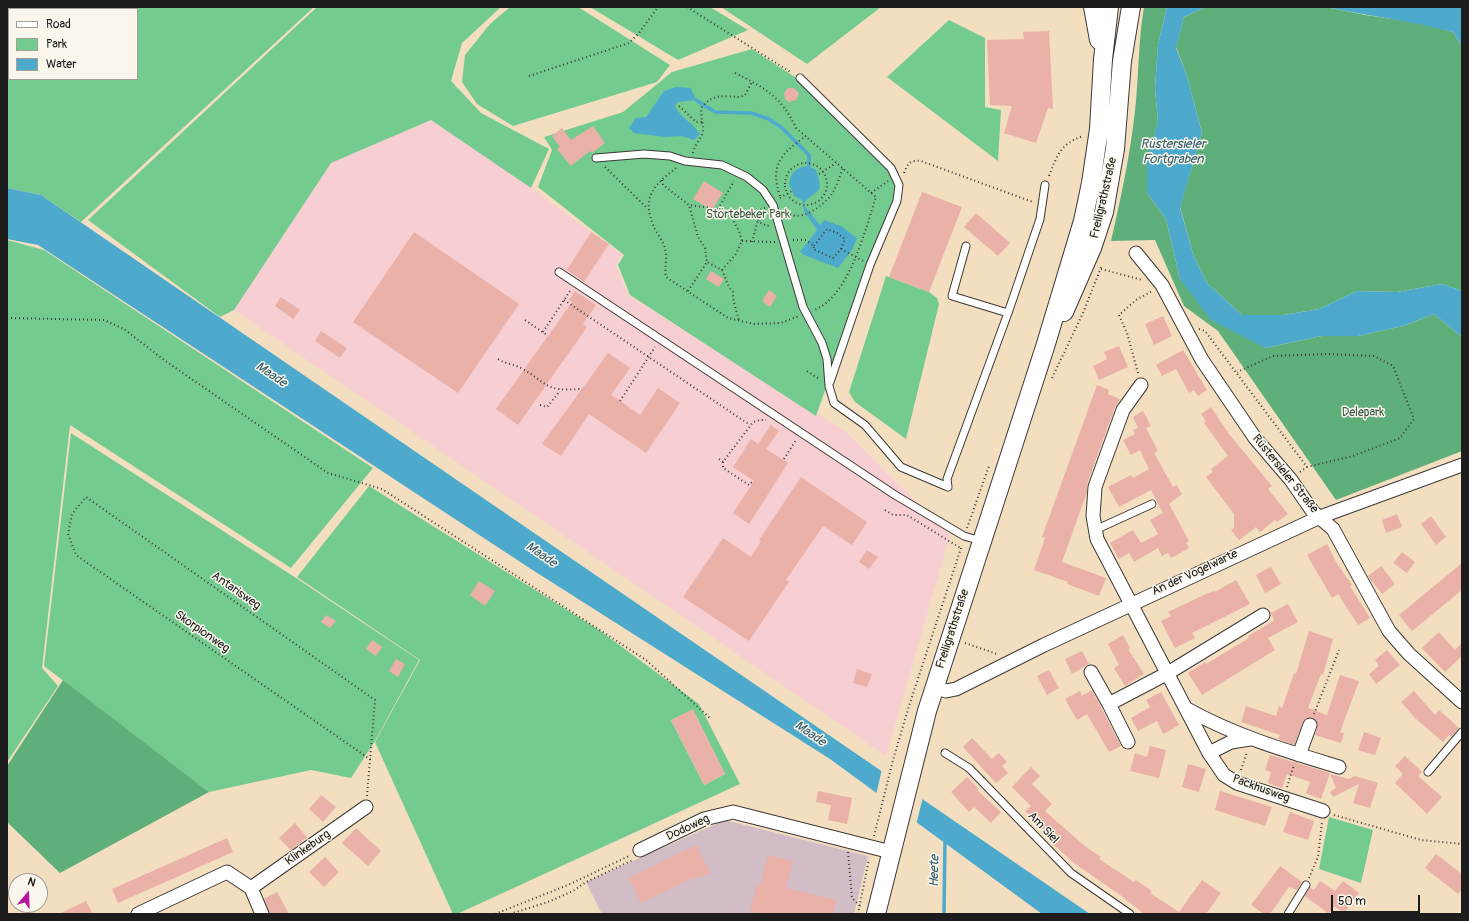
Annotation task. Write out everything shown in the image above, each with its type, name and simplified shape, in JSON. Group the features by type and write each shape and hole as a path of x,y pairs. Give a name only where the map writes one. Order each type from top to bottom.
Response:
{"main road":[{"path":"1093,7 1102,59"},
{"path":"1102,59 1109,7"},
{"path":"1119,7 1122,61"},
{"path":"1122,61 1131,7"},
{"name":"Freiligrathstraße","path":"876,914 912,766 934,688 972,538 1045,347 1083,221 1091,183 1098,129 1102,59"},
{"name":"Freiligrathstraße","path":"1045,347 1063,315 1086,265 1104,212 1115,149 1122,61"}],"street":[{"name":"Rüstersieler Straße","path":"1136,253 1162,285 1202,360 1255,438 1290,480 1309,506 1333,529 1389,631 1409,654 1462,702"},
{"name":"Packhusweg","path":"1140,385 1123,410 1095,487 1092,503 1095,530 1099,544 1209,753 1224,774 1237,783 1323,811"},
{"name":"An der Vogelwarte","path":"934,688 946,691 956,689 1131,603 1320,516 1462,465"},
{"path":"1109,704 1168,673 1264,615"},
{"path":"1091,672 1128,742"},
{"path":"1187,709 1214,724 1299,755 1339,767"},
{"path":"1299,755 1310,724"},
{"path":"1209,753 1231,742 1251,738"},
{"name":"Klinkeburg","path":"251,888 366,808"},
{"name":"Dodoweg","path":"637,855 704,819 733,812 891,852"},
{"path":"138,914 227,872 251,888 262,914"}],"lane":[{"path":"800,78 891,168 898,185 897,201 870,266 828,386"},
{"path":"596,158 644,154 670,156 685,161 722,165 747,177 763,190 773,205 806,313 811,321 827,359 828,386 834,403 865,425 901,467 948,487 947,479 1008,313 1040,219 1045,185"},
{"path":"966,246 952,296 1008,313"},
{"path":"559,272 895,495 972,538"},
{"path":"1095,530 1152,504"},
{"path":"1428,772 1462,732"},
{"name":"Am Siel","path":"945,753 968,768 1071,873 1130,914"},
{"path":"1288,914 1306,885"}],"path":[{"path":"529,76 629,43 658,7"},
{"path":"687,7 800,78"},
{"path":"596,158 648,209 654,226 666,250 666,277 728,318 754,324 781,323 821,307 842,286 855,256 876,197 796,128 789,112 768,89 735,73"},
{"path":"693,162 694,147 702,136 704,129 701,108 708,99 713,97 741,97 745,95 752,82"},
{"path":"678,106 696,122 702,122"},
{"path":"1045,185 1059,152 1071,140 1088,135"},
{"path":"806,136 786,150 779,159 776,173 777,189 787,213 794,217 802,216 820,206 833,194 843,168"},
{"path":"898,185 907,164 912,160 921,161 1042,205"},
{"path":"648,209 650,198 655,186 685,161"},
{"path":"809,162 824,170 828,180 827,189 816,203 808,206 802,205 787,194 784,184 789,173 796,165 809,162"},
{"path":"819,174 836,163"},
{"path":"718,209 739,173"},
{"path":"871,193 895,176"},
{"path":"662,180 663,185 689,205 718,209 728,214 739,231 742,241 736,254 722,270"},
{"path":"780,198 792,191"},
{"path":"688,291 707,262 705,248 698,237 689,205"},
{"path":"752,242 760,210 773,205"},
{"path":"758,219 759,222 767,226 778,220"},
{"path":"742,241 784,242 797,239 806,240 814,246 813,249 833,258 841,249 845,239 837,233 827,229 814,246"},
{"path":"841,249 855,256"},
{"path":"707,262 722,270 729,287 733,292 733,298 739,321"},
{"path":"1101,269 1162,285"},
{"path":"543,332 575,283"},
{"path":"1140,385 1128,333 1119,315 1136,300 1162,285"},
{"path":"564,300 750,425"},
{"path":"7,318 104,320 124,329 164,360 328,473 382,489 646,660 711,719"},
{"path":"525,320 547,335"},
{"path":"1183,324 1205,331 1307,467 1353,456 1400,438 1414,419 1393,366 1374,356 1327,354 1273,356 1237,372"},
{"path":"620,401 660,340"},
{"path":"498,359 507,365 519,367 551,388 560,391 580,389"},
{"path":"540,405 547,407 560,391"},
{"path":"752,482 749,485 722,468 724,462 750,425 760,420 770,422"},
{"path":"784,459 796,440 794,437"},
{"path":"719,459 724,462"},
{"path":"858,914 871,846 893,760 924,659 962,550 972,538 991,463"},
{"name":"Antarisweg","path":"86,497 375,700 371,760"},
{"name":"Skorpionweg","path":"86,497 72,514 68,534 76,555 371,760"},
{"path":"885,510 893,515 907,515 962,550"},
{"path":"961,642 998,655"},
{"path":"1310,724 1339,650"},
{"path":"1237,783 1251,738"},
{"path":"1283,798 1299,755"},
{"path":"366,808 371,760"},
{"path":"1306,885 1318,857 1323,811 1421,840 1462,844"},
{"path":"847,841 852,898 860,906"},
{"path":"495,914 568,885 637,855"},
{"path":"510,914 548,902 573,891 586,882 637,855"}],"shaded area":[{"path":"431,120 498,164 622,254 616,266 629,296 845,431 950,535 886,756 234,310 331,163"},
{"path":"725,820 868,856 854,914 602,914 586,882"}],"green space":[{"path":"7,7 314,7 81,222 41,195 7,188"},
{"path":"317,7 501,7 462,43 451,81 481,113 549,149 531,188 431,120 331,163 234,310 220,317 88,220"},
{"path":"510,7 578,7 670,65 657,82 513,126 477,104 462,82 465,55 490,24"},
{"path":"590,7 710,7 748,30 678,60"},
{"path":"721,7 881,7 807,64"},
{"name":"Delepark","path":"1144,7 1167,7 1158,45 1155,88 1158,122 1147,162 1147,193 1166,219 1180,279 1265,348 1322,336 1358,336 1403,326 1434,314 1462,337 1462,451 1336,500 1218,331 1184,306 1155,240 1111,241 1125,176 1133,127"},
{"path":"1206,7 1326,7 1365,15 1419,23 1453,32 1462,46 1462,291 1442,284 1397,292 1357,291 1319,309 1284,315 1242,315 1207,283 1194,257 1180,207 1202,133 1187,76 1176,47 1184,17"},
{"path":"949,20 985,38 985,107 1001,110 998,161 887,77"},
{"name":"Störtebeker Park","path":"752,49 798,79 889,169 895,185 894,196 816,416 630,295 618,265 624,255 538,187 552,150 544,137 623,112 672,72"},
{"path":"7,240 44,250 373,468 291,568 70,425 42,668 58,686 7,762"},
{"path":"886,276 929,292 937,298 939,304 906,439 855,402 849,392"},
{"path":"71,433 296,578 419,660 375,741 351,778 311,770 209,792 44,666"},
{"path":"369,486 599,630 699,704 740,784 457,914 453,914 375,742 420,660 297,577","holes":["693,710 725,774 704,785 671,720"]},
{"path":"63,680 209,792 60,873 7,822 7,766"},
{"path":"1329,817 1373,830 1361,883 1319,869"}],"water":[{"name":"Rüstersieler Fortgraben","path":"1167,7 1206,7 1184,17 1176,48 1187,76 1202,133 1180,208 1194,257 1207,283 1242,315 1284,315 1319,309 1357,291 1397,292 1442,284 1462,291 1462,337 1434,314 1403,326 1358,336 1322,336 1265,348 1211,320 1180,279 1166,219 1147,193 1147,162 1158,121 1155,88 1158,45"},
{"path":"1326,7 1462,7 1462,46 1453,32"},
{"path":"676,87 691,88 696,100 678,102 675,106 680,114 700,134 694,140 681,136 665,137 634,133 629,128 636,118 646,117 664,91"},
{"path":"808,166 816,170 820,188 803,204 820,225 824,220 841,226 857,238 852,250 838,268 804,255 800,252 817,230 804,211 802,200 794,196 789,184 791,176 797,169"},
{"name":"Maade","path":"7,188 41,195 1090,914 1042,914 830,759 531,569 38,245 7,239"}],"pier":[{"path":"882,769 923,797 916,825 876,795"}],"building":[{"path":"1049,31 1053,109 1048,108 1036,143 1004,133 1012,106 990,105 987,40 1024,39 1023,32"},
{"path":"788,88 794,88 799,93 796,100 789,102 785,99 784,93"},
{"path":"593,126 605,143 592,153 590,151 571,166 557,149 560,147 552,136 562,128 571,140"},
{"path":"704,181 723,193 712,210 693,199"},
{"path":"922,192 962,207 929,292 889,277"},
{"path":"976,213 1010,243 998,256 964,227"},
{"path":"414,232 519,304 458,393 353,322"},
{"path":"591,232 609,244 584,282 567,270"},
{"path":"711,271 724,279 719,287 706,279"},
{"path":"769,290 777,296 770,307 762,301"},
{"path":"575,291 596,305 583,324 587,327 518,425 496,409 572,302 569,300"},
{"path":"281,297 300,310 293,319 275,306"},
{"path":"1163,316 1172,336 1154,345 1145,324"},
{"path":"321,331 347,348 340,358 315,341"},
{"path":"1119,346 1128,367 1099,380 1093,366 1107,359 1104,352"},
{"path":"1183,350 1207,390 1198,396 1194,390 1189,393 1176,369 1162,376 1156,365"},
{"path":"608,353 630,368 611,395 640,415 658,388 680,403 646,453 589,414 561,456 542,444"},
{"path":"1097,385 1109,390 1108,394 1120,399 1115,407 1087,484 1087,492 1062,562 1106,578 1099,596 1067,584 1068,582 1034,570 1045,538 1042,537"},
{"path":"1211,407 1229,434 1272,486 1268,489 1288,514 1277,522 1275,520 1260,532 1256,527 1239,540 1231,530 1234,528 1234,514 1206,477 1213,472 1211,469 1228,456 1204,423 1206,421 1201,414"},
{"path":"1143,411 1151,426 1146,428 1158,451 1154,453 1173,487 1177,485 1182,494 1169,504 1189,541 1186,543 1189,548 1171,558 1168,553 1162,556 1158,548 1134,562 1129,553 1119,559 1110,543 1133,530 1141,543 1158,534 1150,520 1163,513 1151,490 1119,507 1108,487 1131,475 1133,478 1149,469 1140,450 1131,455 1123,440 1135,434 1133,430 1138,428 1133,417"},
{"path":"771,425 779,431 766,449 788,463 749,524 733,513 754,481 733,467 751,439 758,444"},
{"path":"801,477 867,522 852,545 823,526 786,580 789,582 749,641 683,597 723,538 751,557 761,541 759,540"},
{"path":"1397,514 1402,527 1386,533 1382,520"},
{"path":"1431,516 1446,537 1436,545 1421,524"},
{"path":"1327,544 1336,562 1352,585 1350,586 1370,618 1358,625 1338,594 1332,598 1307,555"},
{"path":"867,550 878,557 869,569 859,562"},
{"path":"1402,552 1415,562 1407,573 1393,563"},
{"path":"1462,563 1462,590 1412,631 1399,615"},
{"path":"1381,566 1395,584 1382,594 1368,576"},
{"path":"1271,567 1281,584 1265,593 1256,575"},
{"path":"1236,580 1250,604 1192,633 1195,638 1175,648 1161,621 1171,616 1168,612 1208,593 1215,592"},
{"path":"479,581 495,591 485,606 470,595"},
{"path":"1288,604 1298,622 1268,638 1275,650 1202,695 1188,673 1249,638 1248,636 1274,621 1271,613"},
{"path":"326,615 336,621 330,628 321,622"},
{"path":"1309,631 1333,639 1323,675 1321,674 1308,708 1327,715 1340,675 1359,681 1340,732 1344,733 1341,743 1315,735 1318,724 1312,717 1305,719 1303,722 1294,745 1278,739 1280,735 1241,722 1246,706 1276,716 1279,706 1282,708 1294,673 1296,674"},
{"path":"1439,632 1455,650 1462,643 1462,656 1445,672 1422,648"},
{"path":"1123,635 1130,648 1128,649 1144,674 1125,686 1114,668 1119,665 1108,644"},
{"path":"372,640 382,647 376,656 366,649"},
{"path":"1387,650 1400,665 1376,684 1369,674 1379,666 1375,660"},
{"path":"1082,651 1089,664 1072,674 1065,659"},
{"path":"396,659 405,664 398,677 389,671"},
{"path":"857,669 872,674 867,687 853,683"},
{"path":"1049,670 1059,688 1047,695 1037,676"},
{"path":"1092,690 1121,746 1109,752 1087,714 1077,720 1065,699 1080,691 1082,696"},
{"path":"1414,691 1435,715 1439,710 1459,728 1451,737 1449,735 1443,742 1415,718 1401,702"},
{"path":"1161,692 1179,725 1163,734 1157,721 1138,731 1131,718 1150,707 1146,700"},
{"path":"693,709 725,774 704,785 671,720"},
{"path":"1364,732 1381,738 1375,755 1358,750"},
{"path":"972,738 992,759 999,753 1007,762 1002,766 1008,773 996,783 963,747"},
{"path":"1150,746 1166,750 1159,778 1130,771 1135,753 1147,757"},
{"path":"1270,755 1330,773 1321,799 1306,793 1310,782 1287,774 1282,788 1268,783 1271,772 1265,770"},
{"path":"1405,756 1422,772 1418,776 1442,797 1427,814 1395,783 1403,774 1395,766"},
{"path":"1188,764 1206,769 1199,792 1182,787"},
{"path":"1031,767 1040,776 1032,784 1052,804 1045,811 1086,847 1101,857 1099,859 1134,882 1136,880 1152,891 1150,893 1179,912 1202,880 1221,893 1206,914 1144,914 1123,897 1074,863 1053,844 1055,841 1025,811 1031,806 1012,787"},
{"path":"1330,774 1349,779 1355,776 1378,783 1370,808 1353,803 1359,784 1333,797 1330,792 1336,788"},
{"path":"967,777 979,789 977,790 1001,812 991,823 974,807 969,812 951,792"},
{"path":"818,791 852,798 847,824 828,820 831,805 816,802"},
{"path":"1220,791 1272,807 1265,826 1215,810"},
{"path":"321,795 336,807 323,822 309,809"},
{"path":"1290,812 1314,821 1308,840 1283,832"},
{"path":"295,823 307,837 291,850 279,838"},
{"path":"356,828 381,851 368,866 342,843"},
{"path":"227,838 233,852 118,903 112,889"},
{"path":"696,845 710,873 696,879 695,877 641,903 629,878"},
{"path":"1436,854 1462,874 1462,889 1458,894 1425,868"},
{"path":"768,855 793,861 786,888 837,900 833,914 762,914 750,911 757,885 760,886"},
{"path":"325,857 339,872 324,887 309,872"},
{"path":"1280,866 1302,882 1297,890 1289,887 1270,914 1264,914 1251,905"},
{"path":"1320,881 1335,891 1343,881 1359,893 1344,913 1334,906 1329,914 1305,896 1310,887 1314,890"},
{"path":"277,892 289,914 270,914 264,899"},
{"path":"86,901 93,914 59,914"}],"waterway":[{"path":"696,100 715,112 751,113 769,119 782,128 809,155 809,170"},
{"name":"Heete","path":"944,914 945,839"}]}
